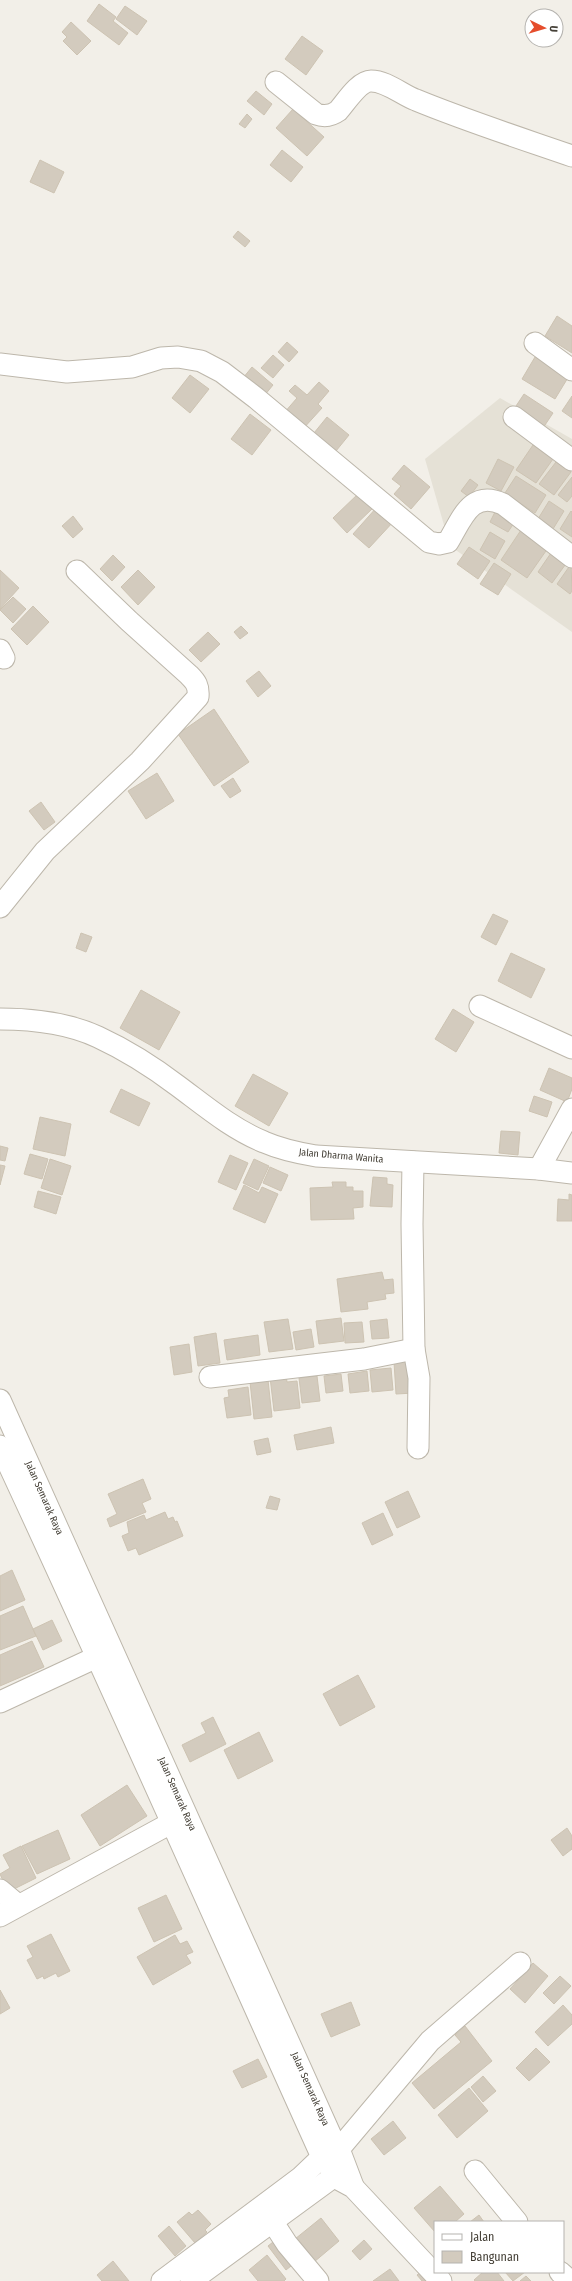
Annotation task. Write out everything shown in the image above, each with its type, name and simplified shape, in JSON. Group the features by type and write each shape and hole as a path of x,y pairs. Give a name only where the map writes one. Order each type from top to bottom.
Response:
{"street":[{"path":"276,82 316,114 322,116 334,114 338,111 362,84 370,80 379,82 422,102 499,132 572,156"},
{"path":"535,343 572,370"},
{"path":"0,364 67,372 132,367 161,358 178,357 201,361 222,372 256,398 429,542 439,544 448,542 468,509 478,501 490,499 503,504 572,557"},
{"path":"514,417 572,460"},
{"path":"0,907 46,851 140,761 198,697 199,690 189,675 129,621 78,571"},
{"path":"480,1006 572,1048"},
{"name":"Jalan Dharma Wanita","path":"0,1019 29,1019 97,1036 136,1057 214,1114 263,1142 284,1149 316,1156 539,1169 572,1173"},
{"path":"539,1169 572,1109"},
{"path":"413,1162 412,1224 414,1349 419,1378 418,1448"},
{"path":"210,1377 364,1359 414,1349"},
{"name":"Jalan Semarak Raya","path":"0,1400 6,1431 177,1816 336,2161 353,2187 441,2281"},
{"name":"Jalan Semarak Raya","path":"0,1446 98,1656 177,1816"},
{"path":"0,1702 98,1656"},
{"path":"0,1916 177,1816"},
{"path":"0,1890 18,1905"},
{"path":"191,2281 272,2221 336,2161 430,2041 520,1963"},
{"path":"162,2281 300,2178 336,2161"},
{"path":"475,2171 516,2221"},
{"path":"272,2221 287,2244 318,2281"},
{"path":"561,2273 570,2281"}],"shaded area":[{"path":"500,398 572,439 572,632 450,546 425,459"}],"building":[{"path":"99,4 116,17 113,21 128,33 119,45 87,21"},
{"path":"125,6 147,21 137,35 116,19"},
{"path":"71,22 91,41 77,55 63,41 67,37 62,32"},
{"path":"302,36 323,51 306,75 285,59"},
{"path":"256,91 272,104 264,115 247,101"},
{"path":"293,109 324,137 307,156 276,128"},
{"path":"247,114 252,119 245,128 239,124"},
{"path":"282,150 303,167 291,182 270,165"},
{"path":"40,160 64,172 54,193 30,182"},
{"path":"238,231 250,241 245,247 233,237"},
{"path":"557,316 572,326 572,353 545,336"},
{"path":"287,342 298,352 289,362 278,352"},
{"path":"273,355 284,365 273,378 261,368"},
{"path":"535,357 569,376 555,399 522,379"},
{"path":"252,367 273,385 264,396 243,378"},
{"path":"190,375 209,389 190,413 172,398"},
{"path":"319,382 329,391 318,404 322,408 302,430 284,413 297,398 289,391 295,385 307,395"},
{"path":"524,394 553,413 543,428 514,409"},
{"path":"572,396 572,418 562,411"},
{"path":"250,414 271,430 252,455 231,439"},
{"path":"327,417 349,435 336,451 314,433"},
{"path":"533,445 553,459 536,483 516,470"},
{"path":"498,459 514,467 501,491 486,483"},
{"path":"556,462 571,472 554,495 539,484"},
{"path":"404,465 430,487 411,509 394,494 401,486 392,479"},
{"path":"516,476 546,495 535,513 505,493"},
{"path":"572,477 572,496 567,502 558,495"},
{"path":"470,479 478,485 469,497 461,491"},
{"path":"359,493 373,508 347,533 333,518"},
{"path":"549,501 564,511 553,529 538,519"},
{"path":"377,507 394,521 369,548 353,534"},
{"path":"571,511 572,512 572,537 560,529"},
{"path":"495,512 514,523 508,532 490,522"},
{"path":"73,516 83,529 73,538 62,526"},
{"path":"521,530 548,548 527,578 501,560"},
{"path":"490,532 505,541 495,559 480,550"},
{"path":"469,547 490,561 478,579 457,564"},
{"path":"553,550 568,561 552,583 538,572"},
{"path":"113,555 125,567 112,581 100,569"},
{"path":"494,563 511,574 498,595 480,584"},
{"path":"571,564 572,591 570,594 557,584"},
{"path":"0,570 19,588 0,609"},
{"path":"138,570 155,587 138,605 121,587"},
{"path":"13,597 26,609 13,623 0,610"},
{"path":"33,606 49,622 27,645 11,629"},
{"path":"241,626 248,633 240,639 234,632"},
{"path":"208,632 220,644 201,662 189,650"},
{"path":"259,671 271,686 258,697 246,681"},
{"path":"214,709 249,762 214,786 178,734"},
{"path":"157,773 174,801 146,819 128,791"},
{"path":"233,778 241,791 230,798 221,786"},
{"path":"41,802 55,822 44,830 29,811"},
{"path":"493,914 508,921 496,945 481,937"},
{"path":"81,933 92,937 86,952 76,948"},
{"path":"511,953 545,969 531,998 498,981"},
{"path":"141,990 180,1012 159,1050 120,1028"},
{"path":"453,1009 474,1022 456,1052 435,1039"},
{"path":"549,1068 572,1078 572,1089 567,1102 540,1090"},
{"path":"253,1074 288,1093 269,1126 235,1106"},
{"path":"121,1089 150,1103 139,1126 110,1112"},
{"path":"534,1096 552,1102 547,1117 529,1111"},
{"path":"40,1117 71,1124 65,1156 33,1149"},
{"path":"501,1131 520,1132 518,1155 499,1153"},
{"path":"0,1146 8,1148 5,1161 0,1160"},
{"path":"30,1154 48,1159 42,1179 24,1174"},
{"path":"230,1155 248,1163 236,1190 218,1182"},
{"path":"50,1159 71,1166 62,1195 41,1188"},
{"path":"254,1159 269,1166 258,1190 243,1183"},
{"path":"0,1165 5,1166 0,1185"},
{"path":"270,1167 288,1175 281,1191 263,1183"},
{"path":"373,1177 387,1178 387,1184 393,1185 392,1207 370,1206"},
{"path":"332,1182 346,1182 346,1187 353,1187 353,1191 363,1191 363,1207 353,1208 354,1219 311,1220 310,1188 333,1187"},
{"path":"244,1185 259,1193 262,1187 278,1194 265,1223 233,1209"},
{"path":"38,1191 61,1197 56,1214 34,1207"},
{"path":"569,1194 572,1195 572,1221 557,1221 558,1199 569,1200"},
{"path":"382,1272 384,1280 393,1279 394,1293 385,1294 386,1299 367,1302 368,1309 341,1312 337,1279"},
{"path":"341,1318 344,1341 319,1344 316,1321"},
{"path":"288,1319 293,1349 269,1352 264,1322"},
{"path":"387,1319 389,1338 372,1339 370,1321"},
{"path":"362,1322 364,1342 345,1343 344,1323"},
{"path":"311,1329 314,1347 296,1350 293,1332"},
{"path":"216,1333 220,1363 198,1366 194,1337"},
{"path":"258,1335 260,1355 227,1360 224,1340"},
{"path":"189,1344 192,1372 174,1375 170,1347"},
{"path":"412,1361 414,1393 396,1394 394,1362"},
{"path":"391,1368 393,1390 372,1392 370,1370"},
{"path":"367,1371 369,1391 350,1393 348,1374"},
{"path":"341,1374 343,1391 326,1393 324,1376"},
{"path":"286,1375 287,1382 297,1381 300,1408 274,1411 270,1377"},
{"path":"317,1376 320,1401 302,1403 299,1378"},
{"path":"268,1380 272,1417 254,1419 250,1382"},
{"path":"248,1387 251,1415 227,1418 224,1398 229,1397 228,1390"},
{"path":"331,1427 334,1443 297,1450 294,1435"},
{"path":"268,1438 271,1452 257,1455 254,1441"},
{"path":"143,1479 151,1499 142,1503 146,1512 110,1527 107,1519 117,1514 108,1494"},
{"path":"408,1491 420,1517 397,1528 385,1502"},
{"path":"270,1496 280,1499 277,1510 266,1508"},
{"path":"165,1512 168,1519 173,1517 175,1522 177,1521 183,1536 139,1555 136,1548 128,1551 122,1536 129,1533 127,1522 144,1515 146,1520"},
{"path":"383,1513 393,1535 372,1545 362,1523"},
{"path":"12,1570 25,1600 0,1611 0,1576"},
{"path":"23,1606 36,1636 0,1650 0,1616"},
{"path":"52,1620 62,1641 43,1650 33,1629"},
{"path":"32,1641 44,1667 0,1686 0,1655"},
{"path":"358,1675 375,1707 340,1726 323,1694"},
{"path":"213,1717 226,1744 190,1762 182,1745 206,1733 201,1723"},
{"path":"259,1732 273,1761 238,1779 224,1750"},
{"path":"127,1785 147,1816 100,1846 81,1815"},
{"path":"567,1828 572,1836 572,1849 563,1856 551,1840"},
{"path":"58,1830 70,1859 37,1874 22,1846"},
{"path":"21,1846 36,1878 8,1892 0,1874 10,1868 3,1855"},
{"path":"166,1895 182,1929 154,1942 138,1908"},
{"path":"51,1934 70,1971 58,1977 56,1973 44,1979 43,1976 37,1979 27,1960 33,1957 27,1946"},
{"path":"175,1935 180,1944 187,1941 193,1952 186,1955 191,1963 153,1985 137,1957"},
{"path":"533,1963 548,1976 525,2003 510,1989"},
{"path":"560,1976 571,1986 554,2004 543,1993"},
{"path":"0,1990 10,2008 0,2014"},
{"path":"351,2002 360,2025 331,2037 321,2014"},
{"path":"563,2005 572,2015 572,2024 548,2046 535,2032"},
{"path":"465,2026 492,2061 434,2109 412,2083 461,2042 455,2035"},
{"path":"536,2048 550,2062 529,2081 516,2068"},
{"path":"258,2059 267,2077 242,2088 233,2071"},
{"path":"483,2076 496,2091 483,2102 471,2087"},
{"path":"469,2088 488,2111 457,2138 438,2115"},
{"path":"393,2121 406,2138 384,2155 371,2139"},
{"path":"440,2186 464,2214 456,2221 434,2221 434,2231 414,2208"},
{"path":"198,2210 211,2224 205,2230 207,2232 195,2243 177,2222 189,2212 192,2215"},
{"path":"479,2215 483,2221 471,2221"},
{"path":"321,2218 339,2241 314,2262 295,2239"},
{"path":"169,2226 186,2246 175,2256 158,2236"},
{"path":"278,2238 296,2262 286,2270 268,2246"},
{"path":"364,2240 372,2249 360,2260 352,2251"},
{"path":"267,2255 286,2279 284,2281 258,2281 249,2270"},
{"path":"113,2261 129,2281 102,2281 97,2275"},
{"path":"427,2267 433,2281 422,2281 417,2275"},
{"path":"390,2269 399,2281 373,2281"},
{"path":"482,2273 498,2273 504,2281 475,2281 474,2280"},
{"path":"506,2273 524,2273 513,2281"},
{"path":"526,2276 531,2281 520,2281"}]}
